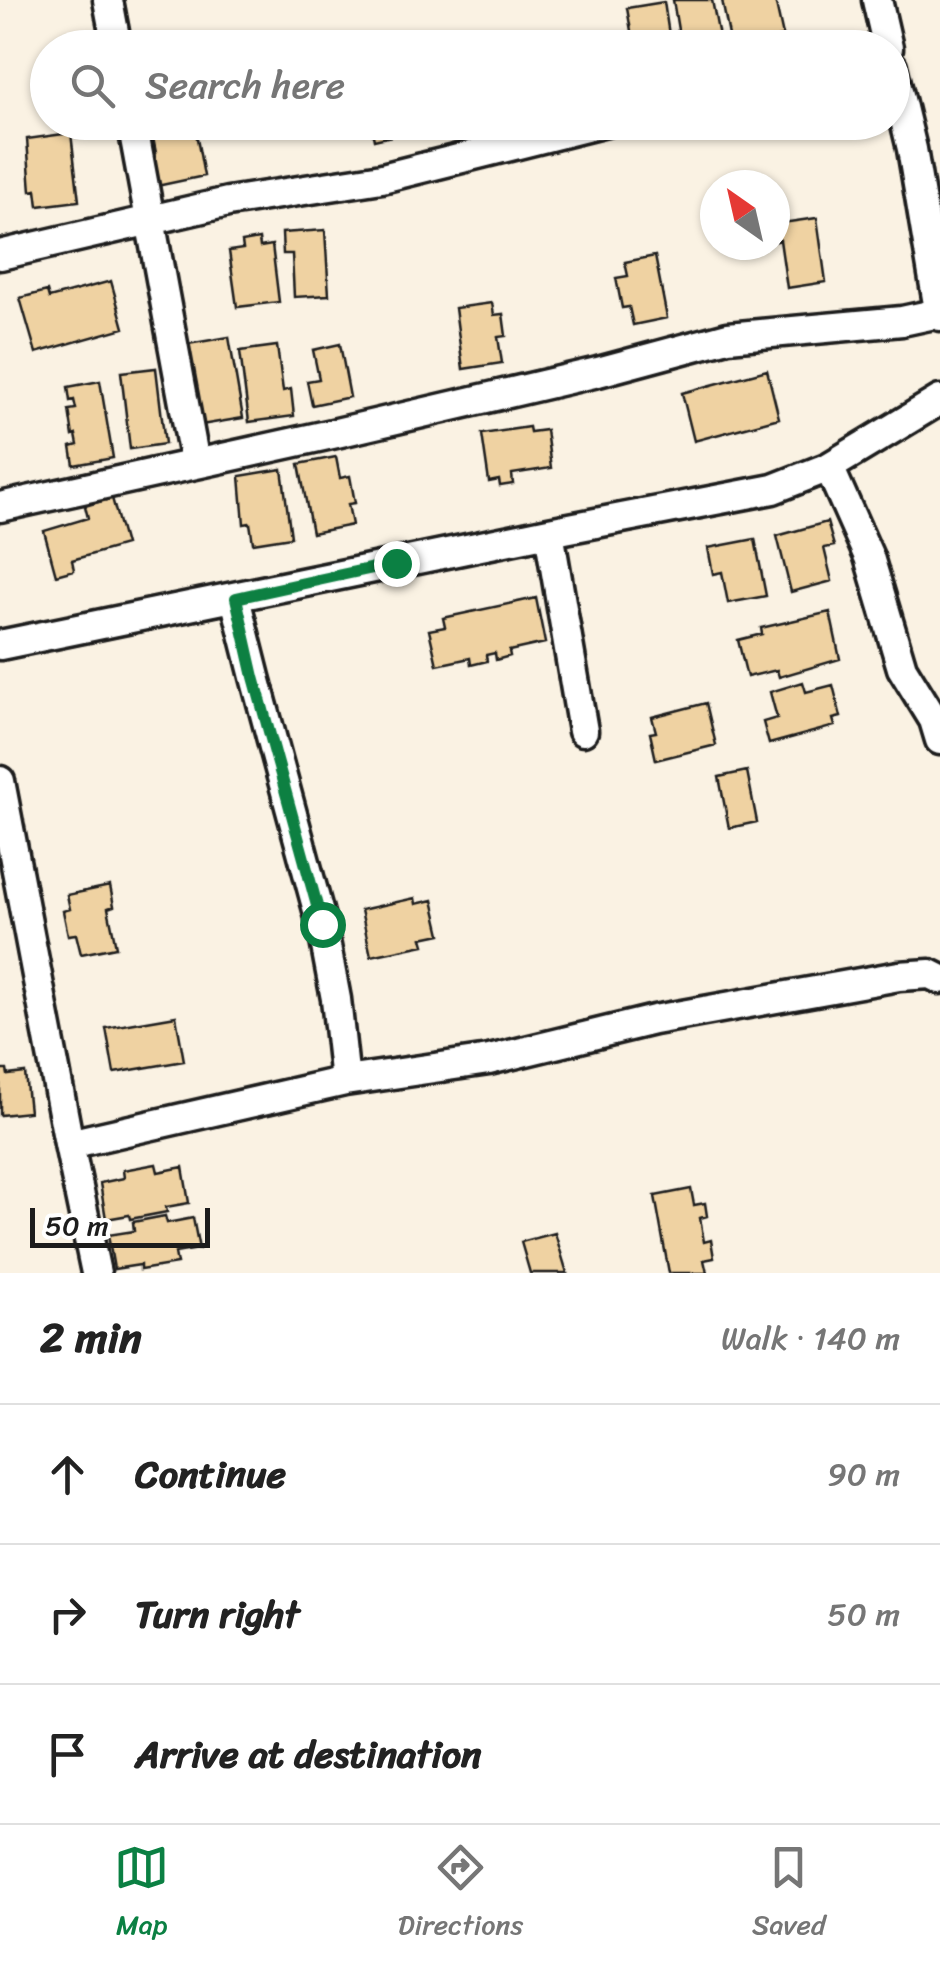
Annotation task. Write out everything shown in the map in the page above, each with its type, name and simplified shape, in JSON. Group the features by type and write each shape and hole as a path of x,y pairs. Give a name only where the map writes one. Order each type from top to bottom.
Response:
{"street":[{"path":"108,0 114,30"},
{"path":"877,0 882,30"},
{"path":"135,140 195,463"},
{"path":"0,255 228,202 382,178 534,140"},
{"path":"0,507 598,372 728,337 902,322 940,315 910,140"},
{"path":"0,644 773,489 829,467 940,400"},
{"path":"829,467 869,556 902,668 934,720 940,740"},
{"path":"549,532 583,730"},
{"path":"236,598 322,924 336,999 345,1082"},
{"path":"0,781 96,1273"},
{"path":"69,1144 345,1082 488,1060 654,1020 899,976 930,974 940,979"}],"building":[{"path":"673,0 712,0 718,30 678,30"},
{"path":"722,0 775,0 782,30 728,30"},
{"path":"664,2 668,30 631,30 627,8"},
{"path":"27,139 72,140 79,201 38,206 36,190 31,191"},
{"path":"153,140 197,140 204,176 157,186 151,154 156,153"},
{"path":"817,218 826,282 787,288 783,260 790,260 790,222"},
{"path":"325,230 329,295 294,297 292,254 283,254 282,233"},
{"path":"259,239 260,247 272,245 279,302 237,307 229,251 243,249 242,242"},
{"path":"655,256 667,318 633,325 629,307 622,308 616,278 628,276 625,262"},
{"path":"111,281 124,328 36,353 20,298 47,291 49,298"},
{"path":"492,303 494,315 503,314 506,336 498,337 502,363 463,369 455,308"},
{"path":"229,337 243,418 201,425 188,344"},
{"path":"340,344 350,397 312,405 307,381 319,379 313,350"},
{"path":"277,346 283,391 291,389 294,416 249,422 240,351"},
{"path":"156,368 165,444 130,449 121,372"},
{"path":"767,370 779,418 694,441 682,393"},
{"path":"100,381 113,458 74,465 71,447 78,445 69,410 76,409 68,387"},
{"path":"529,427 530,432 546,430 551,468 512,474 513,484 500,486 499,480 489,482 482,434"},
{"path":"336,457 340,478 350,476 355,503 348,504 352,525 312,533 299,464"},
{"path":"282,469 291,537 253,543 250,523 244,524 240,476"},
{"path":"112,498 125,545 72,560 74,570 56,575 44,531 88,518 85,506"},
{"path":"827,522 834,546 824,548 832,581 791,592 777,536"},
{"path":"755,539 766,596 728,603 722,572 713,574 708,548"},
{"path":"536,598 545,643 509,651 510,656 496,660 495,653 486,655 487,661 471,665 470,658 437,665 429,630 445,627 443,618"},
{"path":"830,612 840,659 779,677 777,670 747,677 738,640 762,634 761,628"},
{"path":"803,682 806,692 833,685 841,717 833,719 835,726 769,744 763,722 777,718 770,692"},
{"path":"706,703 716,745 656,760 650,733 656,732 652,717"},
{"path":"747,771 757,822 729,828 719,777"},
{"path":"110,886 114,906 108,908 116,947 81,954 76,934 68,935 63,911 70,909 67,895"},
{"path":"415,898 416,904 433,900 441,934 422,938 424,945 371,956 361,910"},
{"path":"176,1016 184,1061 114,1073 106,1028"},
{"path":"0,1070 7,1070 8,1075 25,1073 29,1112 0,1115"},
{"path":"156,1164 158,1172 183,1167 189,1203 166,1207 167,1212 106,1219 100,1183 124,1178 123,1170"},
{"path":"691,1189 694,1205 705,1203 707,1216 700,1218 704,1242 711,1240 714,1258 704,1260 707,1273 669,1273 655,1196"},
{"path":"165,1216 167,1223 193,1218 199,1249 175,1253 177,1264 140,1270 140,1265 114,1269 108,1235 134,1231 133,1222"},
{"path":"555,1233 567,1273 530,1273 521,1242"}],"route":[{"path":"322,924 236,598 396,563"}]}
